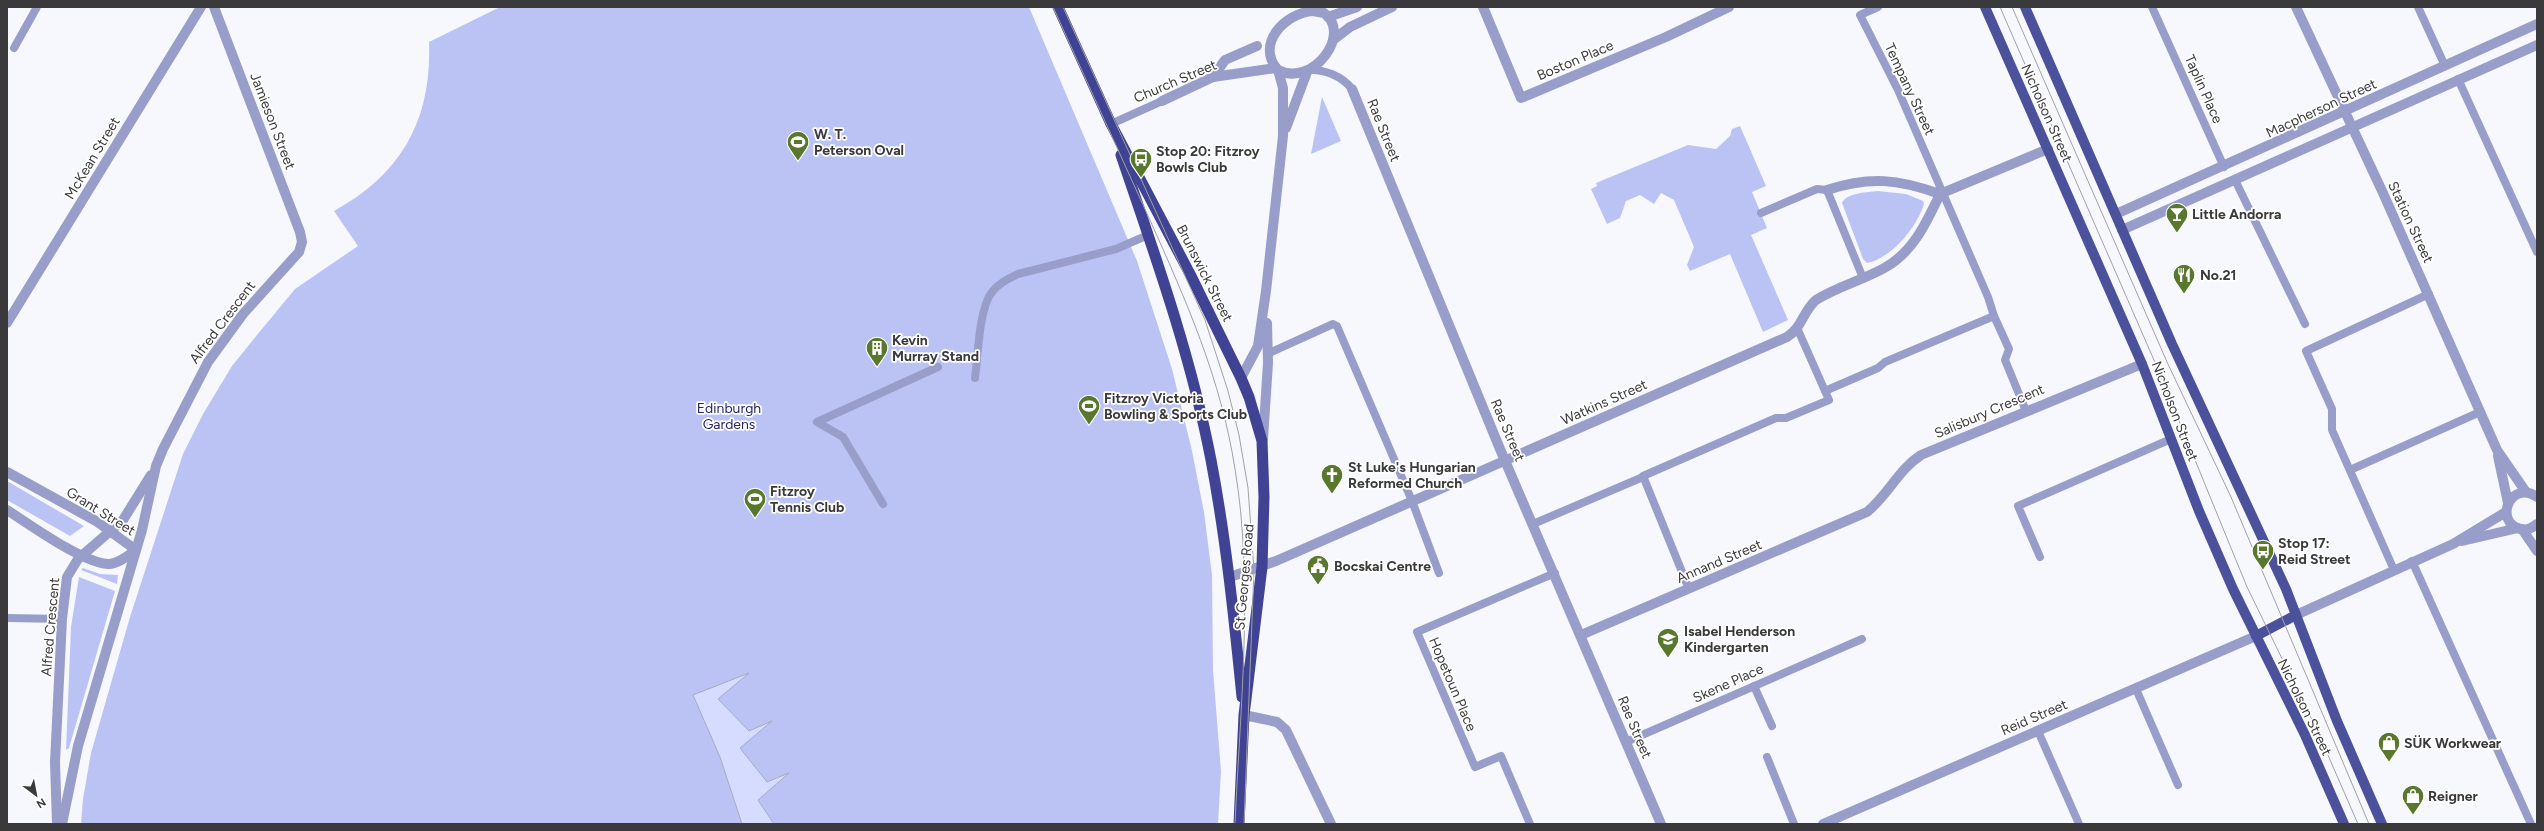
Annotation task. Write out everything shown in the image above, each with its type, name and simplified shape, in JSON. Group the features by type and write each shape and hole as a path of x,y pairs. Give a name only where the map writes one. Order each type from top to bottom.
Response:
{"highway":[{"name":"Brunswick Street","path":"1058,7 1111,124 1190,274 1241,378 1249,396 1262,441"},
{"name":"Brunswick Street","path":"1111,124 1185,355 1211,459"},
{"name":"St Georges Road","path":"1239,824 1244,715 1262,567 1264,497 1262,441"},
{"name":"St Georges Road","path":"1211,459 1230,577 1244,715"}],"main road":[{"name":"Nicholson Street","path":"1985,7 2142,364 2199,511 2256,636 2305,736 2344,824"},
{"name":"Nicholson Street","path":"2025,7 2172,344 2253,514 2296,615 2337,721 2382,824"},
{"path":"2256,636 2296,615"}],"street":[{"name":"McKean Street","path":"7,323 201,7"},
{"name":"Jamieson Street","path":"214,7 300,232 302,247"},
{"path":"1241,378 1258,346 1284,136 1283,88 1277,69 1271,57 1270,47 1291,7"},
{"path":"1281,25 1288,18 1301,13 1326,13 1357,7"},
{"path":"1333,40 1350,27 1392,7"},
{"name":"Boston Place","path":"1483,7 1521,98 1666,37 1729,7"},
{"name":"Station Street","path":"2296,7 2429,294 2497,450 2507,507"},
{"path":"1284,136 1308,71 1328,50 1333,40 1334,27 1326,13"},
{"name":"Macpherson Street","path":"2116,214 2224,167 2537,24"},
{"path":"2122,230 2535,45 2526,29"},
{"path":"1213,77 1225,60 1257,46"},
{"path":"2448,65 2458,79"},
{"path":"1277,69 1293,75 1308,71"},
{"name":"Church Street","path":"1162,101 1213,77 1277,69"},
{"name":"Rae Street","path":"1352,89 1505,460 1555,573 1661,824"},
{"path":"1798,330 1808,308 1816,300 1887,267 1906,251 1921,231 1941,193 2048,149"},
{"name":"Taplin Place","path":"2224,167 2233,181"},
{"path":"1827,190 1853,182 1883,180 1907,182 1941,193"},
{"name":"Alfred Crescent","path":"57,824 55,762 62,619 67,577 73,565 82,554 110,531 128,512 156,466 190,394 208,362 240,319 302,247"},
{"path":"1262,441 1267,354 1266,291"},
{"name":"Watkins Street","path":"1230,577 1262,567 1769,346 1798,330"},
{"name":"Salisbury Crescent","path":"1867,512 1883,499 1907,464 1921,455 2142,364"},
{"name":"Station Street","path":"2497,450 2533,495"},
{"name":"Alfred Crescent","path":"62,824 78,746 136,550 156,466"},
{"name":"Grant Street","path":"7,472 110,531 136,550 110,564 82,554 7,510"},
{"path":"2453,544 2507,507 2516,495 2533,495"},
{"path":"2507,507 2510,522 2520,529 2537,551"},
{"name":"Annand Street","path":"1581,635 1867,512"},
{"path":"2296,615 2412,561 2453,544 2520,529 2528,529 2537,524"},
{"name":"Reid Street","path":"1824,824 2256,636"},
{"path":"1244,715 1277,722 1286,730 1331,824"}],"lane":[{"path":"14,48 37,7"},
{"name":"Tempany Street","path":"1878,7 1860,15 1898,90 1941,193"},
{"name":"Taplin Place","path":"2152,7 2224,167"},
{"path":"2418,7 2448,65"},
{"name":"Rae Street","path":"1308,71 1329,73 1343,80 1352,89"},
{"path":"2458,79 2537,252"},
{"name":"Church Street","path":"1111,124 1162,101"},
{"name":"Taplin Place","path":"2233,181 2305,324"},
{"path":"1761,213 1818,189 1827,190 1863,278"},
{"path":"1941,193 2009,349 2005,360 2026,411"},
{"path":"975,378 985,306 991,292 1003,281 1018,274 1116,249 1148,236"},
{"path":"2394,570 2332,430 2332,409 2306,351 2429,294"},
{"path":"1825,391 1878,368 1885,362 1994,316"},
{"path":"1267,354 1333,324 1337,326 1412,501 1439,572"},
{"path":"1533,524 1776,418 1786,418 1829,400 1798,330"},
{"path":"883,504 843,436 817,422 938,367"},
{"path":"2350,470 2480,412"},
{"path":"2040,557 2018,506 2170,439"},
{"path":"1643,477 1689,589"},
{"path":"2412,561 2531,824"},
{"name":"Hopetoun Place","path":"1528,823 1501,756 1475,768 1417,632 1555,573"},
{"path":"7,618 62,619"},
{"name":"Skene Place","path":"1626,742 1862,639"},
{"path":"1754,686 1772,726"},
{"path":"2136,689 2178,785"},
{"path":"2038,731 2079,824"},
{"path":"1767,757 1794,824"}],"green space":[{"name":"Edinburgh Gardens","path":"500,7 1029,7 1137,261 1172,369 1192,451 1204,512 1212,575 1213,670 1221,771 1218,824 81,824 83,799 91,753 130,617 183,454 203,414 232,366 295,289 358,246 334,211 358,196 378,180 395,162 408,142 418,120 425,96 429,70 429,42"},
{"path":"1322,97 1341,141 1311,154"},
{"path":"1740,126 1766,186 1752,192 1767,228 1751,235 1788,320 1763,332 1730,254 1690,271 1687,265 1694,247 1674,200 1661,193 1654,204 1640,195 1626,201 1620,218 1607,224 1591,189 1597,186 1596,183 1688,145 1716,149 1730,136 1732,129"},
{"path":"1878,191 1906,194 1923,201 1924,204 1916,222 1902,240 1885,255 1867,263 1863,259 1842,203 1848,197 1853,195"},
{"path":"7,481 84,526 70,536 7,500"},
{"path":"83,568 100,574 118,575 117,584 81,570"},
{"path":"79,577 115,591 69,748 66,750 71,627"}],"shaded area":[{"path":"749,673 718,699 749,731 772,721 740,748 767,782 789,773 758,800 774,824 742,824 720,757 693,695"}],"tram line":[{"path":"1053,7 1163,249 1189,310 1201,340 1221,403 1229,436 1241,512 1245,601 1235,824"},
{"path":"1063,7 1205,320 1228,391 1239,435 1248,488 1254,570 1244,824"},
{"path":"2000,7 2157,367 2247,587 2317,730 2358,824"},
{"path":"2012,7 2167,362 2231,497 2369,824"}],"place":[{"name":"W. T. Peterson Oval","path":"798,162"},
{"name":"Stop 20: Fitzroy Bowls Club","path":"1141,178"},
{"name":"Little Andorra","path":"2177,234"},
{"name":"No.21","path":"2184,294"},
{"name":"Kevin Murray Stand","path":"877,368"},
{"name":"Fitzroy Victoria Bowling & Sports Club","path":"1089,426"},
{"name":"St Luke's Hungarian Reformed Church","path":"1332,494"},
{"name":"Fitzroy Tennis Club","path":"755,518"},
{"name":"Stop 17: Reid Street","path":"2263,570"},
{"name":"Bocskai Centre","path":"1318,586"},
{"name":"Isabel Henderson Kindergarten","path":"1668,658"},
{"name":"SÜK Workwear","path":"2389,762"},
{"name":"Reigner","path":"2413,816"}]}
